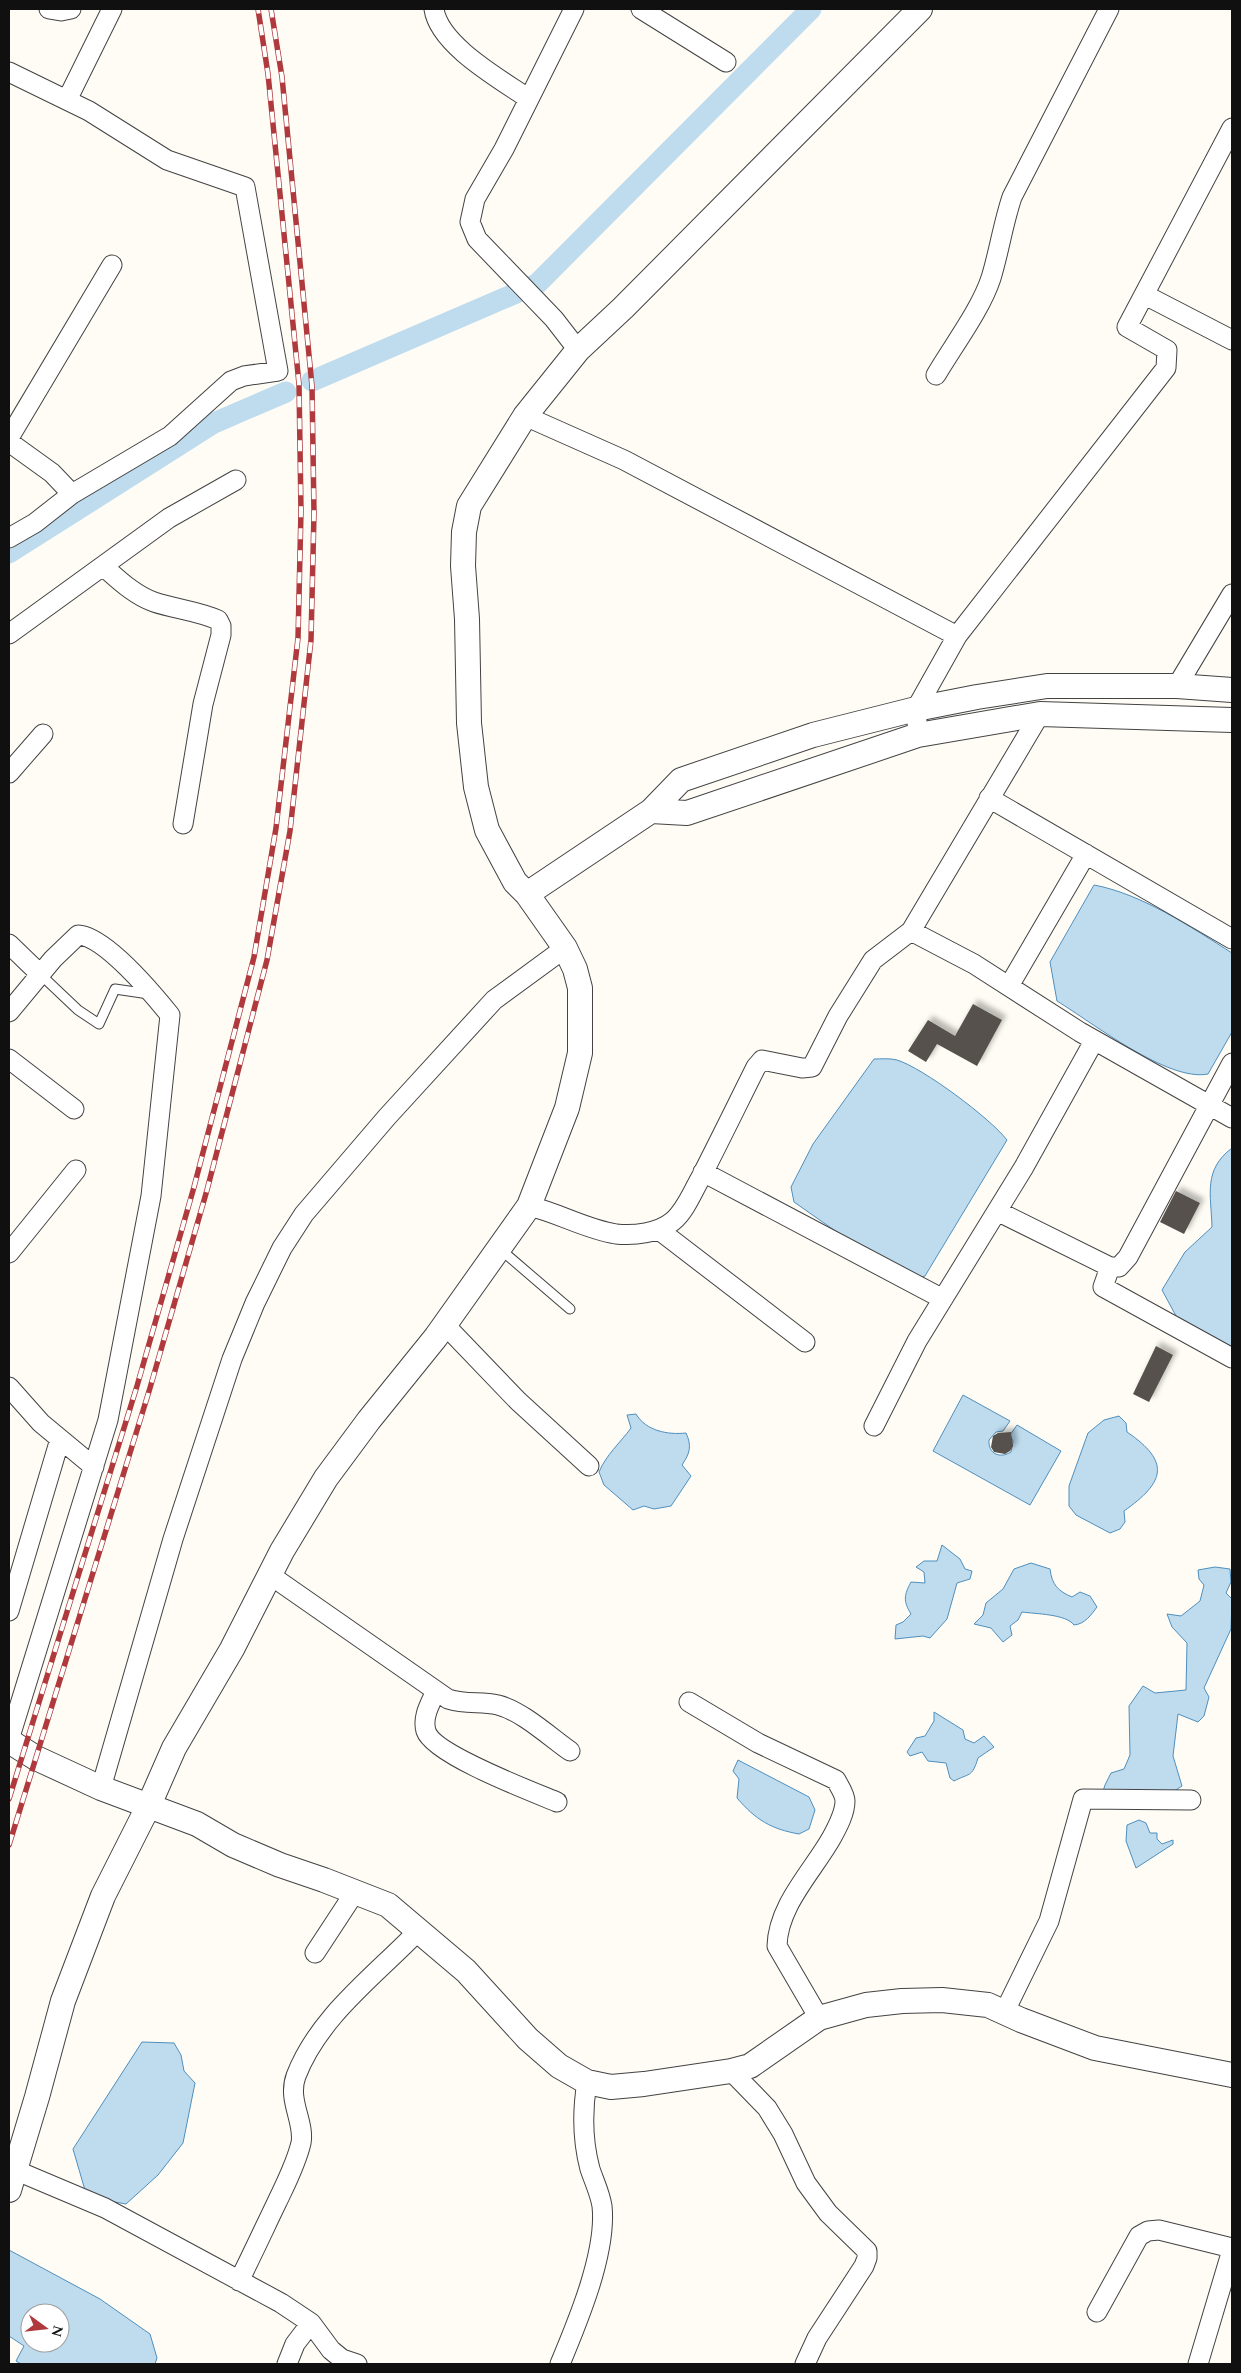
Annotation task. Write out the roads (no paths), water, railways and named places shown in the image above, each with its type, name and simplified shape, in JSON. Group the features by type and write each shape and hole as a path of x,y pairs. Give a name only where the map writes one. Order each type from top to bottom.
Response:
{"street":[{"path":"50,9 61,11 70,9"},
{"path":"67,100 112,9"},
{"path":"434,9 440,27 452,41 479,64 529,99"},
{"path":"574,9 529,99 475,199 470,222 477,239 554,318 578,350"},
{"path":"641,9 726,62"},
{"path":"357,2364 342,2358 332,2350 311,2323 281,2302 105,2208 12,2180 66,1992 103,1896 149,1805 174,1748 326,1478 369,1420 445,1325 529,1206 567,1108 580,1053 580,988 575,969 565,948 526,894 515,882 487,830 476,787 469,723 467,619 462,566 464,532 469,506 525,416 578,350 920,9"},
{"path":"936,375 982,298 991,279 1002,228 1012,197 1109,9"},
{"path":"9,72 89,111 167,160 245,187 278,371 244,376 231,381 170,436 72,494 35,523 9,538"},
{"path":"918,735 916,709 957,636 1166,368 1167,350 1128,327 1232,128"},
{"path":"9,438 112,266"},
{"path":"1145,295 1232,340"},
{"path":"525,416 624,460 957,636"},
{"path":"9,442 52,473 72,494"},
{"path":"9,634 169,518 236,480"},
{"path":"103,566 139,594 153,601 209,616 218,620 221,626 221,635 203,704 183,824"},
{"path":"1177,686 1232,594"},
{"path":"526,894 651,811 681,780 813,735 916,709 1047,686 1177,686 1232,690"},
{"path":"651,811 687,813 918,735 1040,714 1232,720"},
{"path":"529,1206 548,1211 581,1225 617,1234 659,1230 674,1220 703,1172 756,1067 762,1060 802,1068 812,1067 818,1059 838,1016 873,960 911,931 988,798 1040,714"},
{"path":"9,773 43,734"},
{"path":"988,798 1232,939"},
{"path":"1009,986 1086,854"},
{"path":"911,931 974,964 1094,1040 1232,1118"},
{"path":"9,1012 40,974 73,937 78,934 85,935 136,974 170,1015 152,1196 108,1420 9,1740 36,1758 101,1788 197,1824 234,1845 280,1865 388,1905 466,1971 528,2040 559,2066 587,2082 611,2086 644,2084 731,2071 750,2066 819,2018 866,2005 902,2001 942,2000 988,2005 1095,2048 1232,2075"},
{"path":"9,944 40,974"},
{"path":"101,1788 173,1539 232,1359 255,1303 282,1248 304,1214 381,1124 494,1000 565,948"},
{"path":"874,1426 917,1341 997,1211 1094,1040"},
{"path":"9,1059 74,1109"},
{"path":"997,1211 1110,1267 1119,1267 1128,1257 1232,1063"},
{"path":"9,1253 76,1170"},
{"path":"703,1172 943,1299"},
{"path":"659,1230 805,1342"},
{"path":"1110,1267 1104,1287 1232,1358"},
{"path":"445,1325 518,1401 589,1466"},
{"path":"9,1387 41,1423 94,1467"},
{"path":"9,1611 60,1440"},
{"path":"270,1575 448,1699 463,1704 486,1704 513,1711 570,1752"},
{"path":"436,1691 427,1711 425,1724 427,1734 438,1746 473,1766 557,1802"},
{"path":"689,1702 758,1742 836,1780 842,1790 845,1799 844,1809 837,1827 782,1918 777,1936 777,1946 819,2018"},
{"path":"1004,2013 1049,1921 1083,1799 1190,1800"},
{"path":"316,1953 355,1892"},
{"path":"239,2281 295,2163 302,2132 296,2114 293,2094 295,2078 303,2062 316,2037 334,2015 419,1930"},
{"path":"731,2071 767,2108 812,2191 828,2213 867,2252 864,2266 817,2338 805,2364"},
{"path":"563,2363 577,2324 597,2256 602,2231 602,2204 590,2168 583,2134 583,2109 587,2082"},
{"path":"1098,2312 1139,2236 1148,2231 1159,2230 1232,2249 1198,2364"},
{"path":"286,2364 295,2344 311,2323"}],"lane":[{"path":"40,974 78,1010 98,1024 115,989 154,995"},
{"path":"500,1249 570,1309"}],"water":[{"path":"1094,885 1112,889 1148,904 1183,922 1232,953 1232,1032 1208,1074 1192,1074 1173,1069 1152,1060 1110,1036 1057,1001 1050,962"},
{"path":"874,1059 897,1060 923,1073 972,1107 1007,1140 925,1276 917,1279 874,1258 794,1202 791,1187 813,1144"},
{"path":"1232,1148 1232,1347 1176,1316 1162,1290 1185,1252 1212,1227 1210,1193 1213,1174 1216,1165"},
{"path":"963,1395 1010,1421 1003,1431 996,1432 989,1440 990,1449 996,1454 1003,1455 1011,1452 1013,1441 1010,1435 1017,1425 1061,1451 1030,1505 933,1451"},
{"path":"636,1414 640,1420 651,1428 672,1433 686,1433 688,1438 689,1449 682,1465 691,1476 671,1506 654,1509 644,1506 633,1510 604,1485 599,1472 609,1455 631,1428 627,1415"},
{"path":"1119,1416 1126,1423 1127,1432 1151,1453 1156,1463 1157,1472 1155,1481 1148,1491 1124,1511 1125,1522 1120,1529 1110,1533 1076,1515 1069,1506 1069,1486 1088,1433 1104,1420"},
{"path":"942,1545 960,1559 965,1569 972,1571 970,1579 957,1583 947,1619 930,1638 923,1636 895,1639 896,1625 903,1622 911,1614 905,1598 911,1582 925,1583 924,1572 916,1567 924,1561 937,1561"},
{"path":"1031,1563 1050,1569 1056,1587 1063,1592 1072,1597 1080,1592 1090,1596 1097,1607 1085,1621 1074,1625 1070,1621 1058,1617 1022,1612 1018,1620 1010,1626 1012,1635 1003,1642 991,1628 974,1624 983,1615 986,1603 1003,1589 1014,1569"},
{"path":"1215,1567 1230,1569 1231,1582 1226,1593 1232,1599 1231,1629 1204,1688 1209,1697 1204,1716 1198,1722 1178,1714 1173,1756 1182,1786 1165,1797 1100,1801 1111,1773 1124,1769 1130,1755 1129,1706 1143,1686 1155,1693 1186,1690 1187,1643 1172,1627 1167,1614 1181,1616 1200,1601 1204,1585 1199,1579 1198,1570"},
{"path":"934,1712 963,1730 965,1739 974,1743 984,1736 994,1747 978,1758 972,1772 954,1781 950,1778 946,1763 928,1761 922,1752 910,1756 907,1752 916,1738 925,1736 934,1721"},
{"path":"738,1760 809,1797 815,1810 809,1829 799,1834 780,1829 758,1818 744,1806 737,1798 739,1779 733,1771"},
{"path":"1139,1820 1146,1823 1150,1833 1157,1833 1157,1839 1162,1844 1173,1840 1173,1844 1136,1868 1126,1841 1127,1825"},
{"path":"142,2042 174,2043 181,2055 184,2071 195,2083 183,2143 158,2175 126,2204 87,2197 73,2149"},
{"path":"9,2250 100,2299 150,2334 157,2358 155,2364 21,2364 16,2361 20,2353 70,2353 70,2303 20,2303 20,2343 9,2336"}],"waterway":[{"path":"312,381 537,284 811,9"},
{"path":"9,553 214,423 286,392"}],"railway":[{"path":"9,1799 137,1386 194,1187 254,957 276,828 298,638 301,511 299,384 268,74 258,9"},
{"path":"9,1845 150,1388 207,1190 267,960 290,831 311,640 314,513 312,386 282,77 271,9"}]}
